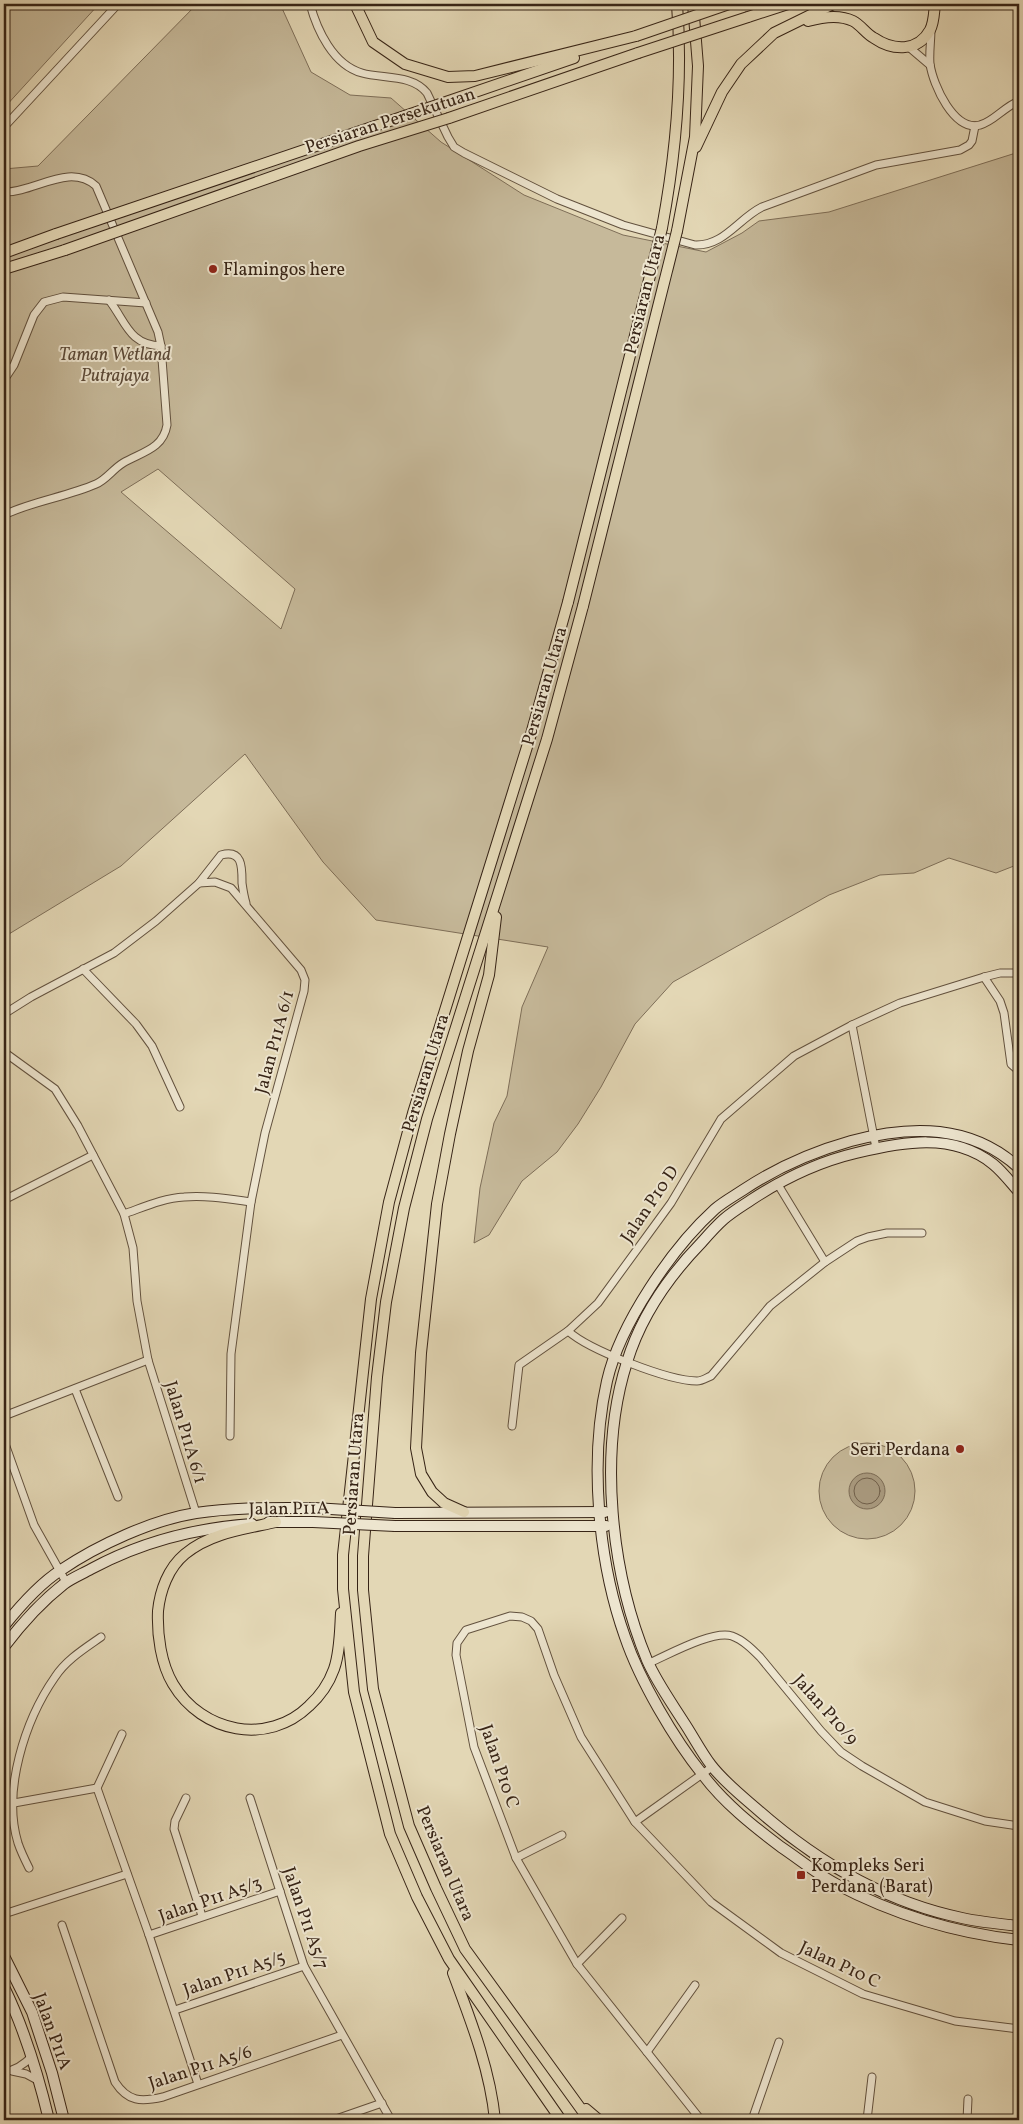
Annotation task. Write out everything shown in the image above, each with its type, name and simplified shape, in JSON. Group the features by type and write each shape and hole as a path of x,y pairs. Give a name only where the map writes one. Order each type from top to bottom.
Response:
{"main road":[{"path":"355,4 374,42 405,64 448,77 475,76 636,36"},
{"name":"Persiaran Utara","path":"561,2120 449,1959 418,1897 390,1834 354,1692 343,1589 343,1555 361,1376 371,1299 389,1202 413,1113 531,734 568,602 662,228 671,181 678,120 681,70 677,4"},
{"name":"Persiaran Utara","path":"590,2120 570,2096 465,1949 409,1826 373,1689 363,1590 363,1556 377,1377 386,1302 404,1208 427,1119 547,738 584,606 677,231 695,137 698,66 693,4"},
{"name":"Persiaran Persekutuan","path":"4,253 730,4"},
{"name":"Persiaran Persekutuan","path":"4,269 65,250 359,146 449,118 788,4"},
{"path":"692,153 704,134 722,92 742,64 774,33 833,4"},
{"path":"774,33 828,16 853,21 874,38 887,45 910,48 923,41 931,29 935,4"},
{"path":"464,1512 444,1503 432,1492 421,1474 416,1448 421,1354 437,1204 468,1051 489,975 500,891"},
{"path":"276,1522 222,1534 202,1542 183,1555 172,1569 164,1586 159,1601 158,1619 163,1656 167,1672 174,1686 193,1708 219,1724 246,1730 273,1727 290,1721 302,1713 326,1686 334,1668 338,1648 343,1589"},
{"path":"449,1959 493,2094 495,2120"},
{"path":"570,2096 599,2120"}],"street":[{"path":"4,127 118,4"},
{"path":"310,4 319,30 342,62 362,73 401,79 422,87 427,93 454,147 557,199 623,225 695,245 704,245 723,238 745,217 762,206 855,172 901,159 960,150 969,145 974,136 975,126"},
{"path":"931,29 930,65 941,97 960,121 975,126 989,122 1007,106 1019,101"},
{"path":"910,48 930,65"},
{"path":"4,192 13,192 62,178 84,178 96,186 146,304 161,346 167,425 166,436 159,444 121,464 96,484 18,508 4,515"},
{"path":"4,380 14,365 34,315 44,302 63,297 146,304"},
{"path":"109,300 131,334 141,343 149,346 161,346"},
{"path":"4,1014 114,953 156,921 198,882 221,855 233,854 238,857 242,865 246,903"},
{"name":"Jalan P11A 6/1","path":"198,882 224,884 231,888 246,903 301,970 305,980 304,991 265,1132 251,1202 231,1354 230,1436"},
{"path":"82,970 136,1024 152,1046 180,1106"},
{"name":"Jalan P10 D","path":"512,1426 519,1365 568,1331 598,1303 671,1202 721,1119 794,1056 852,1025 900,1003 984,977 1000,973 1019,973"},
{"path":"984,977 1000,1001 1004,1012 1012,1064 1019,1071"},
{"path":"852,1025 876,1148"},
{"name":"Jalan P11A 6/1","path":"4,1052 54,1089 94,1155 124,1214 133,1248 137,1301 148,1360 196,1513"},
{"path":"1019,1168 1004,1154 986,1144 948,1132 917,1130 874,1135 829,1147 771,1172 716,1208 667,1262 639,1305 614,1356 607,1383 600,1435 599,1512 600,1526 616,1605 625,1637 638,1668 661,1712 702,1775 733,1808 768,1837 835,1884 877,1904 959,1931 1019,1940"},
{"path":"1019,1192 995,1166 982,1156 965,1148 919,1141 876,1148 832,1159 777,1183 725,1218 677,1269 648,1312 627,1361 615,1412 611,1465 611,1512 628,1602 649,1663 712,1767 776,1826 840,1871 881,1892 922,1907 962,1918 1019,1926"},
{"path":"4,1200 94,1155"},
{"path":"777,1183 826,1262"},
{"path":"124,1214 163,1200 184,1197 205,1196 251,1202"},
{"path":"568,1331 578,1340 614,1356 680,1379 699,1382 711,1376 770,1306 826,1262 857,1241 887,1233 922,1233"},
{"path":"4,1416 148,1360"},
{"path":"75,1389 118,1497"},
{"path":"4,1441 34,1525 66,1582"},
{"name":"Jalan P11A","path":"4,1626 19,1607 59,1571 96,1549 136,1532 196,1513 278,1508 314,1508 395,1513 611,1512"},
{"name":"Jalan P11A","path":"4,1647 28,1616 66,1582 103,1562 170,1536 229,1526 276,1522 395,1526 613,1526"},
{"name":"Jalan P10 C","path":"701,2120 577,1964 516,1858 474,1747 456,1654 457,1643 466,1630 510,1616 522,1616 531,1621 538,1629 554,1675 581,1737 636,1822 711,1902 781,1953 863,1994 955,2022 1019,2029"},
{"name":"Jalan P10/9","path":"649,1663 714,1636 726,1635 734,1637 749,1646 760,1657 821,1731 841,1752 862,1766 925,1802 986,1821 1019,1826"},
{"path":"29,1868 18,1843 14,1803 14,1791 21,1751 34,1712 55,1676 72,1658 101,1637"},
{"path":"122,1734 97,1788 149,1935 198,2084"},
{"path":"636,1822 712,1767"},
{"path":"14,1803 97,1788"},
{"path":"186,1798 174,1821 174,1828 202,1916"},
{"name":"Jalan P11 A5/7","path":"250,1798 304,1966 391,2120"},
{"path":"516,1858 562,1835"},
{"path":"4,1915 127,1874"},
{"name":"Jalan P11 A5/3","path":"149,1935 280,1891"},
{"path":"577,1964 622,1918"},
{"name":"Jalan P11 A5/6","path":"62,1924 115,2082 123,2093 134,2099 151,2100 342,2035"},
{"name":"Jalan P11A","path":"4,1956 32,2012 52,2073 64,2120"},
{"name":"Jalan P11 A5/5","path":"174,2010 304,1966"},
{"path":"647,2052 695,1985"},
{"name":"Jalan P11A","path":"4,1987 19,2018 32,2056 49,2120"},
{"path":"1019,2015 1019,2029"},
{"path":"752,2120 779,2042"},
{"path":"12,2071 24,2064 32,2056"},
{"path":"4,2072 12,2071 26,2074 40,2081"},
{"path":"867,2120 872,2077"},
{"path":"967,2120 968,2099"},
{"path":"333,2120 382,2103"}],"green space":[{"path":"4,4 99,4 4,108"},
{"name":"Taman Wetland Putrajaya","path":"197,4 274,4 281,6 311,72 350,95 391,98 441,142 524,195 623,235 706,252 742,233 759,221 829,212 1019,152 1019,864 996,873 949,858 914,873 880,875 829,895 673,982 635,1024 601,1087 578,1124 557,1152 522,1181 489,1235 474,1243 480,1188 494,1123 507,1096 522,1007 548,947 376,920 323,862 245,754 121,866 4,937 4,169 38,166","holes":["158,469 295,589 281,629 121,492"]},
{"path":"867,1443 885,1446 901,1457 912,1473 915,1491 912,1509 901,1525 885,1536 867,1539 849,1536 833,1525 822,1509 819,1491 822,1473 833,1457 849,1446"}],"water":[{"path":"867,1473 874,1474 880,1478 884,1484 884,1498 880,1504 874,1508 867,1509 860,1508 854,1504 850,1498 849,1491 850,1484 854,1478 860,1474"}],"place":[{"name":"Flamingos here","path":"213,269"},
{"name":"Seri Perdana","path":"960,1449"},
{"name":"Kompleks Seri Perdana (Barat)","path":"801,1875"}]}
